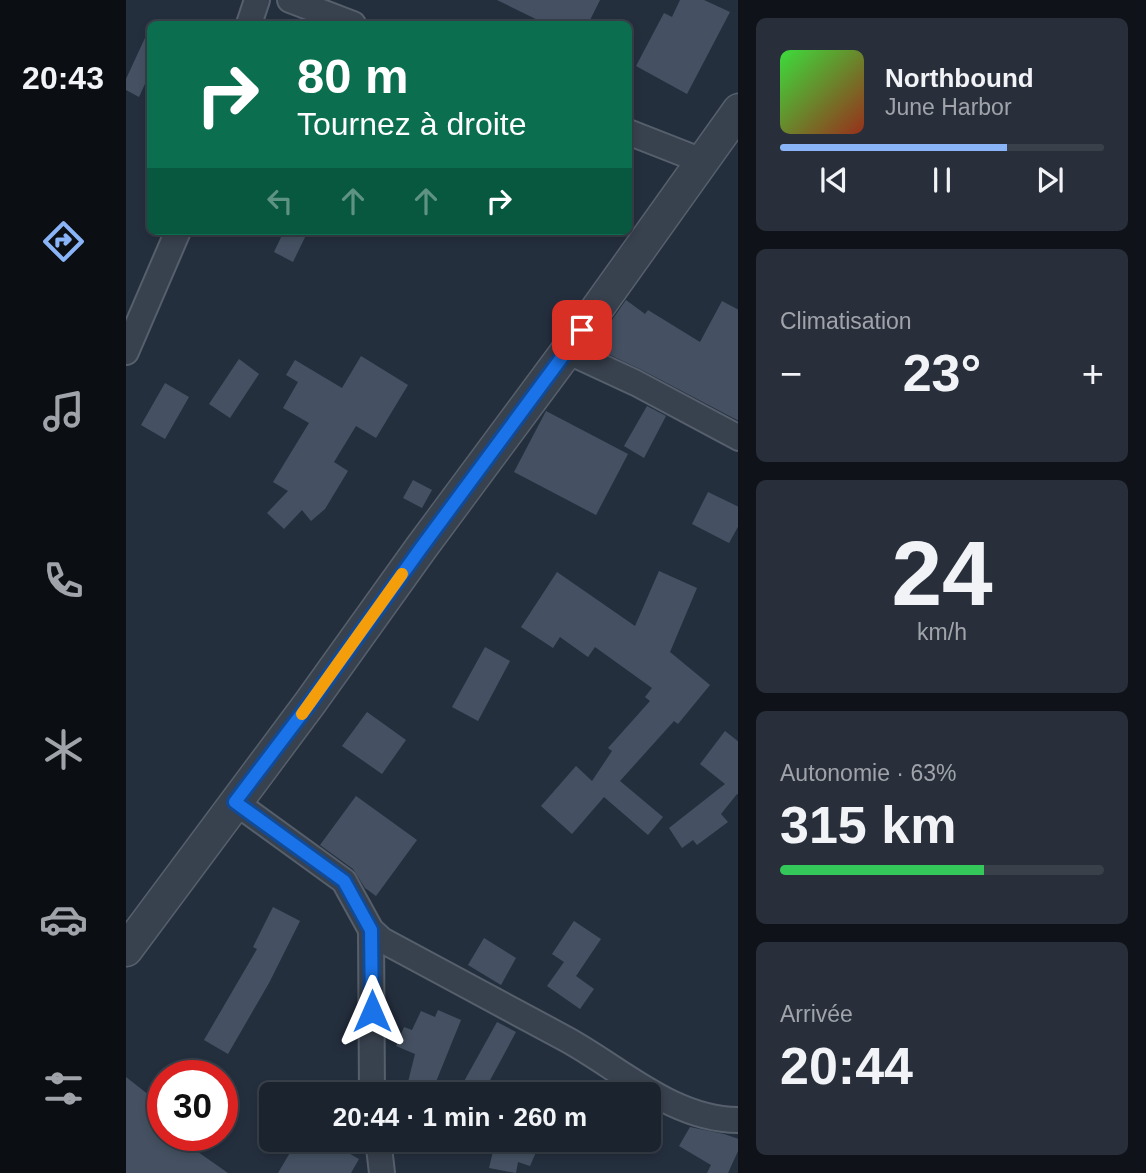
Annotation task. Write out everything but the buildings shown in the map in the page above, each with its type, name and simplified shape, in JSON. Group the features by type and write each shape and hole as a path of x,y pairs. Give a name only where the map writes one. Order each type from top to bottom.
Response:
{"street":[{"path":"250,21 257,0"},
{"path":"290,0 345,21"},
{"path":"126,950 567,351 738,110"},
{"path":"632,134 702,161"},
{"path":"126,352 176,235"},
{"path":"567,351 636,383 738,438"},
{"path":"235,802 344,881 371,930 382,940 569,1041 679,1108 717,1120 738,1120"},
{"path":"371,930 372,1082"},
{"path":"380,1152 382,1173"}],"slow traffic":[{"path":"302,714 402,574"}],"route":[{"path":"372,1011 371,930 344,881 235,802 582,330"}]}
